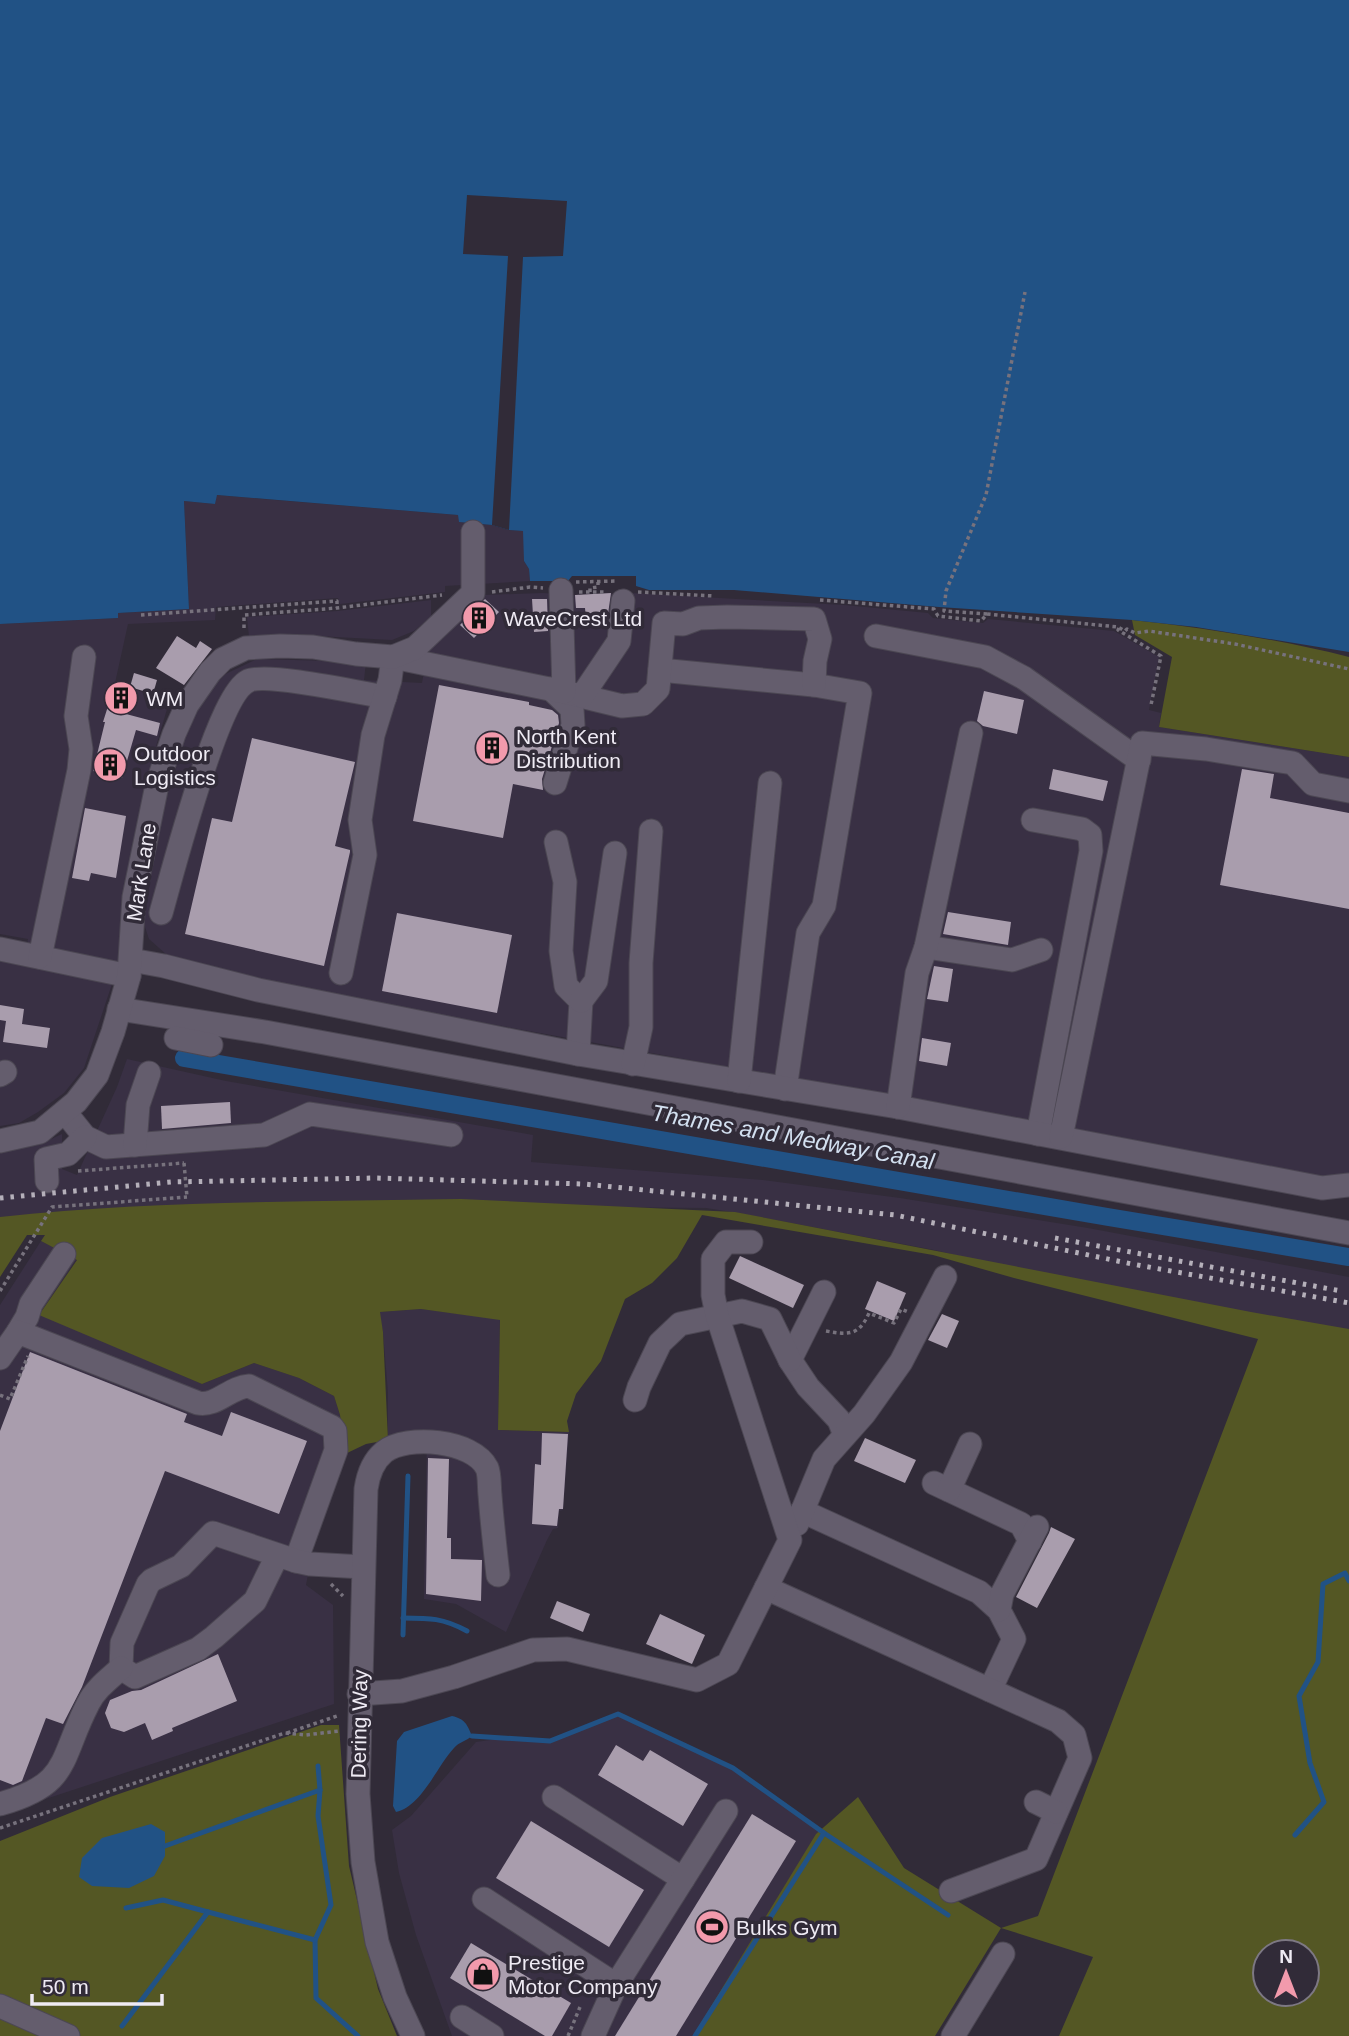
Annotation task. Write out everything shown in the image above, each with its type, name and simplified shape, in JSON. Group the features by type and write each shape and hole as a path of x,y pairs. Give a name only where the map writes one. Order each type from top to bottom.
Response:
{"street":[{"path":"341,973 365,855 360,820 369,759 373,735 390,680 393,657 415,648 473,593 473,532"},
{"path":"555,783 573,725 572,709 565,692 568,586"},
{"path":"565,692 619,642 622,591"},
{"path":"785,1089 808,933 824,906 860,693 814,685 660,670 664,622 683,624 699,618 727,617 814,619 820,639 815,661 814,685"},
{"path":"876,636 985,657 1024,678 1139,760"},
{"name":"Mark Lane","path":"0,1141 40,1132 83,1095 97,1075 130,968 134,897 157,785 174,733 187,705 210,672 223,659 246,648 313,647 393,657 622,706 643,704 658,689 660,670"},
{"path":"40,957 79,770 81,749 76,716 84,657"},
{"path":"161,913 204,766 239,687 257,678 385,697"},
{"path":"898,1107 917,974 926,947 971,733"},
{"path":"1049,1135 1142,743 1206,749 1293,763 1313,784 1349,791"},
{"path":"739,1081 770,783"},
{"path":"1033,820 1082,829 1090,835 1091,851 1049,1135"},
{"path":"634,1064 641,1027 641,963 651,831"},
{"path":"556,842 565,882 561,951 566,986 581,1001"},
{"path":"578,1054 581,1001 596,981 615,853"},
{"path":"926,947 1012,960 1041,950"},
{"path":"0,949 40,957 130,968 176,969 258,990 578,1054 898,1107 1322,1188 1349,1185"},
{"path":"119,1009 265,1032 1349,1233"},
{"path":"176,1038 211,1045"},
{"path":"135,1145 138,1105 149,1073"},
{"path":"65,1112 85,1137 106,1147 264,1135 310,1114 451,1135"},
{"path":"47,1181 46,1159 68,1154 85,1137"},
{"path":"751,1241 726,1241 713,1259 713,1295 790,1540"},
{"path":"0,1358 25,1335 30,1307 64,1254"},
{"path":"359,1714 402,1691 454,1677 533,1650 568,1649 697,1679 728,1664 790,1540 824,1458 864,1414 901,1363 945,1277"},
{"path":"790,1360 824,1292"},
{"path":"635,1400 660,1343 680,1324 742,1311 770,1320 790,1360 808,1387 839,1420 845,1435"},
{"path":"25,1335 202,1404 208,1404 241,1386 251,1387 332,1427 335,1431 336,1450 286,1558 255,1601 202,1647 135,1677 121,1668"},
{"name":"Dering Way","path":"413,2036 395,1997 375,1929 362,1850 358,1794 366,1489 372,1468 380,1456 401,1444 425,1443 455,1444 474,1454 487,1469 498,1575"},
{"path":"970,1444 942,1487 1035,1532 1002,1594 999,1610"},
{"path":"802,1511 979,1592 999,1610 1014,1639 990,1690"},
{"path":"0,1804 26,1796 52,1779 62,1766 88,1702 121,1668 122,1643 149,1582 181,1566 213,1533 310,1564 363,1567"},
{"path":"766,1588 1058,1721 1074,1735 1080,1758 1046,1807 1036,1859 951,1891"},
{"path":"554,1797 683,1879"},
{"path":"593,2036 616,1985 726,1811"},
{"path":"484,1899 616,1985"},
{"path":"953,2036 1003,1954"},
{"path":"0,2006 68,2036"},
{"path":"462,2017 492,2036"}],"path":[{"path":"987,614 944,611 944,608 946,591 986,495 1024,292"},
{"path":"568,586 598,582 622,591"},
{"path":"590,594 590,588 598,587 598,582"},
{"path":"141,615 337,601 337,608"},
{"path":"1151,705 1161,656 1118,630 1119,628 1135,633 1149,631 1235,644 1349,669"},
{"path":"0,1291 52,1207 187,1197 184,1163 99,1170"},
{"path":"848,1333 862,1327 869,1313 894,1324 901,1309 916,1316"},
{"path":"0,1395 10,1398 25,1335"},
{"path":"285,1733 306,1735 334,1732 359,1714"},
{"path":"0,1828 285,1733 339,1716 359,1714"},
{"path":"568,2036 580,2007"}],"shaded area":[{"path":"216,495 458,515 460,522 524,531 524,561 529,569 530,581 445,586 445,592 340,604 338,598 216,607 215,620 128,624 115,683 177,703 172,710 167,709 152,760 120,960 84,1068 64,1093 38,1112 19,1123 0,1126 0,955 24,959 28,939 0,934 0,624 117,618 118,613 189,609 184,501 215,504"},
{"path":"630,593 844,605 928,613 933,618 983,623 988,619 1114,631 1159,657 1149,710 1161,713 1159,727 1349,757 1349,1196 1056,1126 231,975 167,955 149,939 139,909 161,790 185,725 215,679 257,659 366,662 364,680 422,683 429,643 483,595"},
{"path":"431,600 431,617 414,631 392,640 279,634 249,637 247,617 337,611"},
{"path":"127,1059 226,1081 533,1135 531,1162 763,1180 900,1198 1088,1228 1349,1277 1349,1334 1015,1269 934,1250 706,1208 341,1205 0,1231 0,1150 38,1145 62,1134 62,1169 77,1175"},
{"path":"41,1241 77,1259 40,1314 202,1384 254,1363 299,1378 334,1396 340,1415 345,1454 309,1553 306,1585 333,1605 334,1704 0,1814 0,1305"},
{"path":"421,1309 500,1319 498,1430 569,1432 563,1510 559,1511 558,1528 553,1529 547,1540 506,1632 456,1604 424,1599 427,1435 388,1440 388,1393 379,1312"},
{"path":"618,1714 733,1768 824,1833 695,2036 452,2036 416,1935 399,1873 392,1830 411,1816 476,1742 504,1738 550,1741"}],"green space":[{"path":"1132,620 1241,635 1349,657 1349,757 1159,727 1172,657 1135,635"},
{"path":"461,1199 735,1212 1349,1329 1349,2036 1059,2036 1093,1957 1001,1928 1038,1916 1258,1339 933,1255 702,1215 677,1258 652,1283 625,1299 601,1361 576,1394 567,1421 569,1432 498,1430 500,1320 421,1309 380,1312 388,1440 366,1444 345,1454 340,1415 334,1396 299,1378 254,1363 202,1384 39,1315 77,1260 41,1241 45,1235 27,1235 0,1277 0,1217 115,1207"},
{"path":"321,1725 339,1725 349,1866 378,1989 397,2036 76,2036 0,2000 0,1841 110,1797"},
{"path":"858,1797 904,1868 1001,1928 935,2036 693,2036 816,1834"},
{"path":"0,2013 51,2036 0,2036"}],"water":[{"path":"0,0 1349,0 1349,652 1196,627 1132,620 734,590 649,590 636,586 636,576 572,576 568,581 530,581 529,569 524,561 523,531 459,522 458,515 217,495 215,504 184,501 189,609 118,613 118,618 0,624"},
{"path":"452,1716 465,1723 472,1736 454,1748 414,1802 396,1812 393,1806 397,1741 404,1732"},
{"path":"151,1824 165,1832 165,1856 154,1876 129,1888 92,1886 79,1877 82,1858 102,1838"}],"pier":[{"path":"467,195 567,201 563,256 523,257 509,530 492,525 508,256 463,254"}],"building":[{"path":"611,593 607,621 586,619 585,608 576,608 575,595"},
{"name":"WaveCrest Ltd","path":"485,599 499,612 474,638 460,625"},
{"path":"532,599 547,599 548,631 534,632"},
{"path":"177,636 196,648 200,641 212,649 184,685 156,668"},
{"path":"134,673 157,680 153,694 130,687"},
{"path":"115,684 133,689 126,714 160,723 157,736 136,730 122,778 93,771 103,722"},
{"name":"North Kent Distribution","path":"439,685 529,702 529,705 552,710 558,715 559,723 542,779 543,790 513,784 503,838 413,821"},
{"path":"984,691 1024,700 1017,734 983,726 977,721"},
{"path":"252,738 355,762 335,846 350,852 324,966 185,934 212,818 232,822"},
{"path":"1053,769 1108,781 1103,801 1049,789"},
{"path":"1242,769 1274,774 1270,798 1349,813 1349,909 1220,885"},
{"path":"85,808 126,816 116,878 91,873 89,881 72,878"},
{"path":"948,912 1011,922 1008,945 943,934"},
{"path":"397,913 512,935 497,1013 382,991"},
{"path":"934,966 953,969 948,1002 927,999"},
{"path":"0,1005 24,1009 22,1024 50,1028 47,1048 3,1042 6,1021 0,1020"},
{"path":"922,1038 951,1043 947,1066 919,1061"},
{"path":"230,1102 231,1123 162,1129 161,1106"},
{"path":"740,1256 804,1285 793,1308 729,1278"},
{"path":"877,1281 906,1293 894,1321 865,1309"},
{"path":"942,1314 959,1321 947,1348 928,1340"},
{"path":"30,1352 187,1414 184,1422 222,1436 231,1412 307,1441 279,1514 165,1471 82,1687 63,1724 46,1718 22,1781 13,1785 0,1780 0,1431"},
{"path":"542,1433 568,1434 563,1509 559,1509 557,1526 532,1524 535,1464 541,1465"},
{"path":"865,1438 916,1460 905,1483 854,1461"},
{"path":"428,1458 449,1459 447,1538 451,1538 451,1559 482,1560 481,1601 426,1594"},
{"path":"1051,1527 1075,1539 1037,1608 1016,1597"},
{"path":"557,1601 590,1614 583,1632 550,1618"},
{"path":"660,1614 705,1635 692,1664 646,1644"},
{"path":"218,1654 237,1701 172,1728 173,1731 152,1740 145,1723 124,1732 111,1728 105,1713 110,1700 141,1690"},
{"path":"616,1745 643,1761 650,1750 708,1784 683,1826 598,1775"},
{"path":"752,1814 796,1841 676,2036 615,2036"},
{"path":"531,1821 644,1890 609,1947 496,1878"},
{"path":"471,1943 571,2003 552,2036 545,2036 450,1978"}],"waterway":[{"name":"Thames and Medway Canal","path":"184,1058 1349,1257"},
{"path":"403,1635 408,1476"},
{"path":"1295,1835 1324,1802 1310,1763 1299,1696 1318,1662 1323,1584 1345,1573 1349,1581"},
{"path":"403,1618 451,1623 467,1631"},
{"path":"472,1736 550,1741 618,1714 733,1768 824,1833 948,1915"},
{"path":"318,1766 318,1816 331,1905 315,1940 316,1998 358,2036"},
{"path":"165,1846 320,1790"},
{"path":"695,2036 824,1833"},
{"path":"126,1908 163,1900 208,1912"},
{"path":"122,2026 208,1912 315,1940"}],"railway":[{"path":"0,1198 171,1182 376,1178 584,1184 895,1215 1132,1264 1349,1303"},
{"path":"1055,1238 1341,1291"}],"place":[{"name":"WaveCrest Ltd","path":"479,618"},
{"name":"WM","path":"121,698"},
{"name":"North Kent Distribution","path":"492,748"},
{"name":"Outdoor Logistics","path":"110,765"},
{"name":"Bulks Gym","path":"712,1927"},
{"name":"Prestige Motor Company","path":"483,1974"}]}
